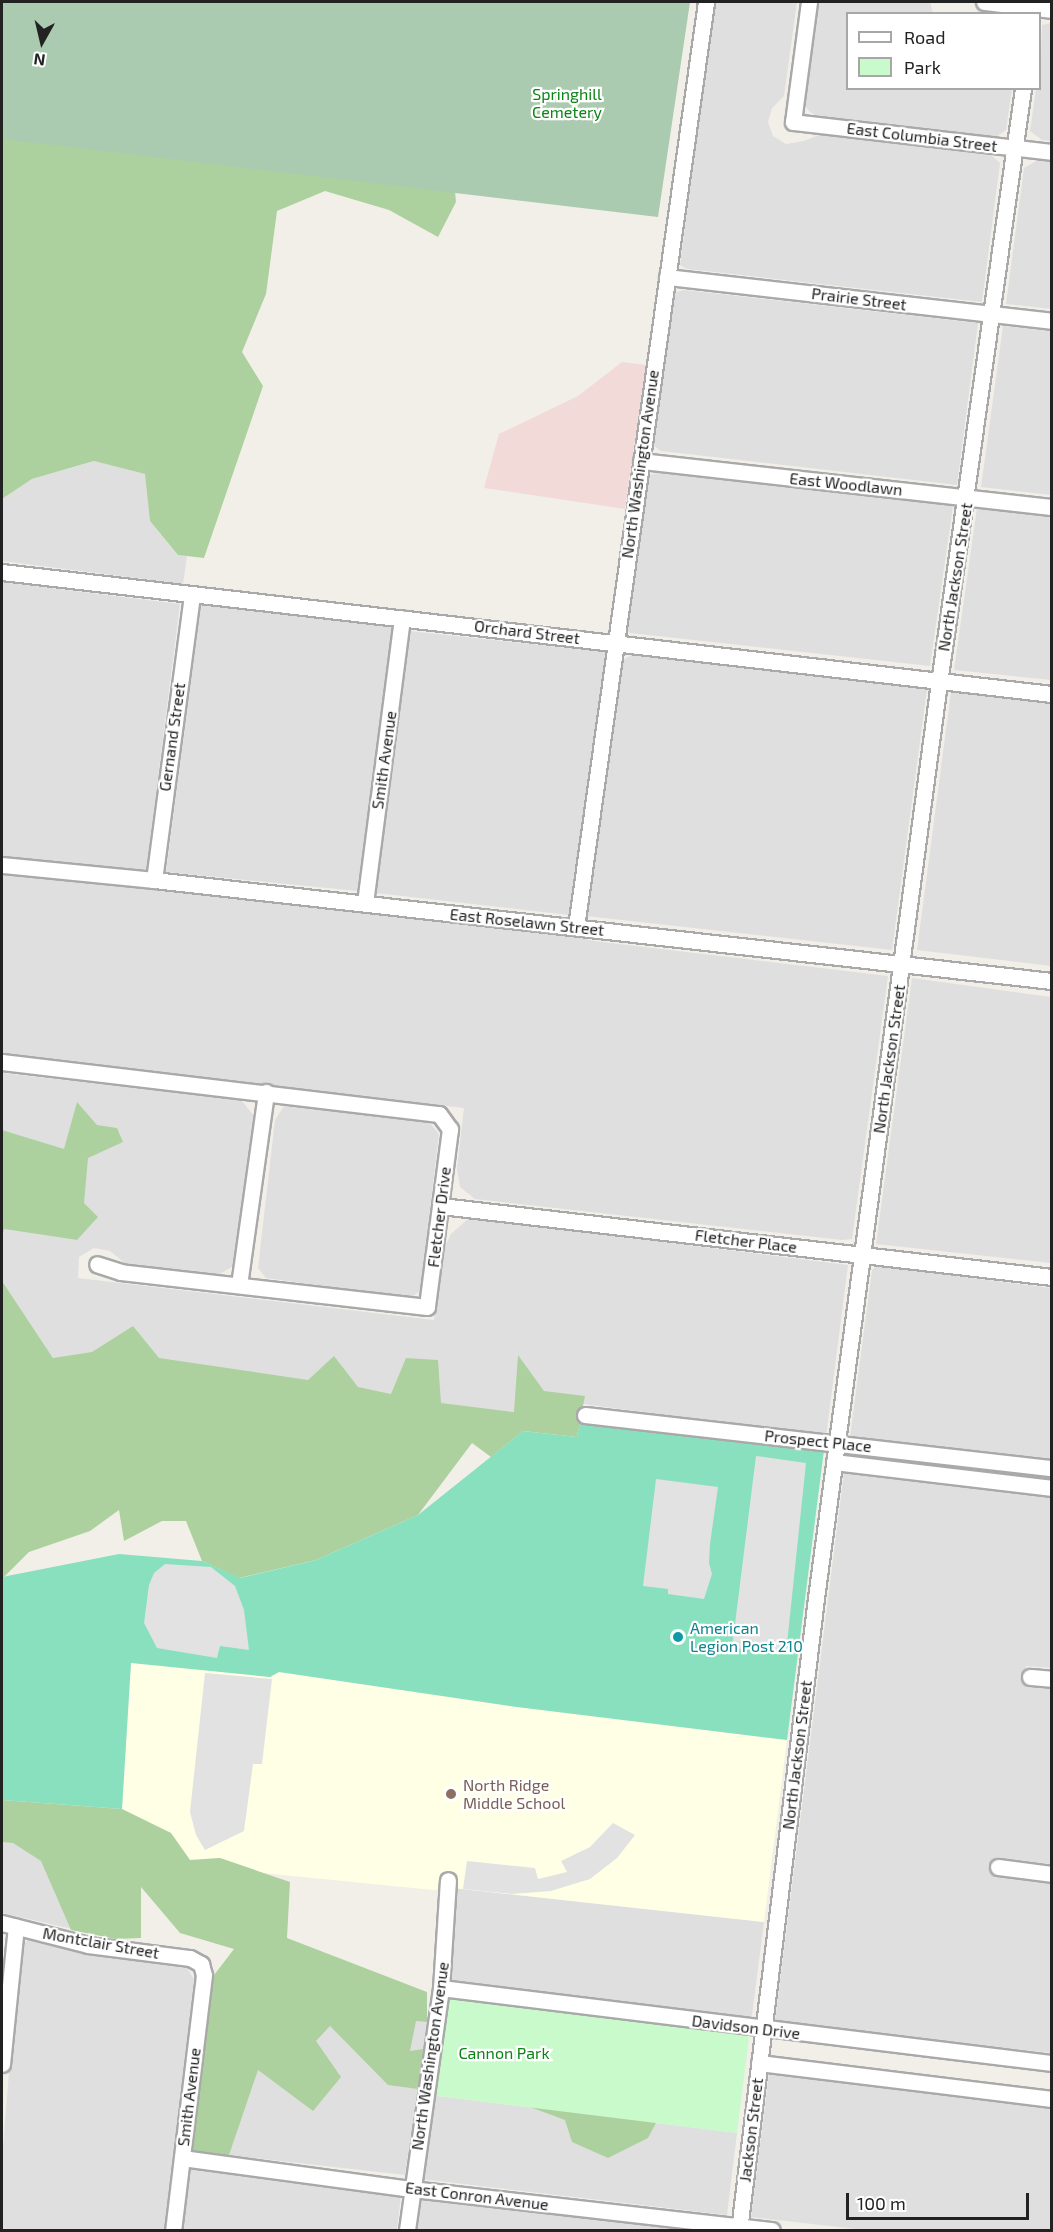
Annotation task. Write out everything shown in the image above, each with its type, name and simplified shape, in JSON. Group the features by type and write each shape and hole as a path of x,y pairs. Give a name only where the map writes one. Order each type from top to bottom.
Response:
{"street":[{"name":"North Washington Avenue","path":"576,927 706,2"},
{"name":"East Columbia Street","path":"809,2 794,122 1052,152"},
{"path":"984,2 1052,10"},
{"name":"North Jackson Street","path":"763,2030 834,1462 939,681 967,497 1023,90"},
{"name":"Prairie Street","path":"667,277 1052,321"},
{"name":"East Woodlawn","path":"641,461 1052,507"},
{"name":"Orchard Street","path":"2,572 1052,694"},
{"name":"Gernand Street","path":"154,880 192,595"},
{"name":"Smith Avenue","path":"365,903 402,618"},
{"name":"East Roselawn Street","path":"2,865 365,903 1052,981"},
{"name":"Fletcher Drive","path":"2,1062 439,1114 450,1129 427,1307 121,1272 97,1264"},
{"path":"239,1285 266,1092"},
{"name":"Fletcher Place","path":"441,1206 1052,1277"},
{"name":"Prospect Place","path":"585,1415 1052,1468"},
{"name":"Prospect Place","path":"834,1462 1052,1488"},
{"path":"1030,1677 1052,1680"},
{"path":"998,1867 1052,1874"},
{"name":"North Washington Avenue","path":"407,2230 441,1988 448,1880"},
{"path":"2,2064 9,1925"},
{"name":"Montclair Street","path":"9,1925 88,1945 190,1958 201,1964"},
{"name":"Smith Avenue","path":"173,2230 204,1975 201,1964"},
{"name":"Davidson Drive","path":"441,1988 763,2030 1052,2063"},
{"name":"Jackson Street","path":"739,2228 763,2030"},
{"name":"Davidson Drive","path":"759,2063 1052,2099"},
{"name":"East Conron Avenue","path":"182,2158 412,2189 772,2230"}],"shaded area":[{"path":"715,2 797,2 784,96 772,108 768,122 773,136 786,144 804,141 819,135 991,155 1000,163 982,302 687,269 680,265"},
{"path":"817,2 930,2 933,12 846,12 846,90 1012,90 1006,130 996,137 817,117 808,110 803,100"},
{"path":"1052,23 1051,141 1042,140 1030,131 1036,90 1041,90 1042,25"},
{"path":"1038,160 1051,162 1051,309 1006,304 1024,168"},
{"path":"684,290 978,323 957,485 661,451 653,445 673,293"},
{"path":"1003,326 1051,331 1051,495 981,487"},
{"path":"622,362 646,365 625,509 484,488 499,434 578,396"},
{"path":"95,461 146,474 150,521 178,555 187,556 183,584 2,561 2,499 32,479"},
{"path":"658,473 953,506 930,666 630,633 626,629 649,475"},
{"path":"977,508 1051,517 1051,680 954,670"},
{"path":"2,582 180,604 146,872 2,856"},
{"path":"201,605 393,626 358,891 166,872"},
{"path":"409,631 606,652 569,915 376,893"},
{"path":"631,655 927,689 892,950 585,916 620,662"},
{"path":"951,692 1051,703 1051,966 917,950"},
{"path":"2,874 218,894 561,933 594,941 888,976 852,1239 842,1240 475,1199 460,1187 457,1168 464,1108 2,1053"},
{"path":"912,978 1051,997 1051,1263 876,1244"},
{"path":"2,1073 241,1100 256,1118 235,1265 218,1275 126,1264 110,1251 94,1248 79,1257 78,1278 434,1320 444,1248 451,1234 469,1218 848,1265 826,1437 583,1404 514,1412 53,1358 2,1281 2,1238 4,1229 77,1240 2,1159"},
{"path":"284,1106 429,1122 439,1134 420,1291 410,1298 266,1278 258,1268 275,1120"},
{"path":"877,1266 1051,1288 1051,1462 850,1437 872,1270"},
{"path":"756,1456 806,1463 786,1653 732,1648"},
{"path":"844,1472 1051,1494 1051,1668 1026,1666 1024,1684 1051,1688 1051,1864 995,1857 993,1876 1051,1884 1051,2053 775,2021"},
{"path":"656,1479 718,1487 710,1544 709,1563 712,1574 704,1599 668,1594 668,1589 643,1586"},
{"path":"165,1564 211,1567 235,1586 244,1610 249,1650 220,1646 217,1658 157,1648 144,1623 149,1585 154,1573"},
{"name":"North Ridge Middle School","path":"131,1662 270,1677 279,1672 517,1707 787,1740 764,1922 453,1888 433,1890 263,1873 220,1858 190,1860 171,1833 122,1809"},
{"path":"205,1673 272,1679 262,1764 253,1764 244,1831 205,1850 196,1835 190,1812"},
{"path":"613,1823 635,1835 617,1858 590,1879 551,1891 512,1894 463,1889 467,1861 535,1868 538,1879 567,1872 561,1861 590,1847"},
{"path":"2,1840 130,1871 116,1939 2,1913"},
{"path":"453,1888 764,1922 752,2015 743,2020 449,1983"},
{"path":"28,1940 85,1954 187,1968 194,1979 164,2230 2,2230 2,2160 19,1946"},
{"path":"211,1996 427,2022 405,2175 193,2151"},
{"path":"769,2073 1051,2107 1051,2230 864,2230 751,2217"},
{"path":"430,2095 737,2133 727,2215 421,2179"},
{"path":"190,2168 401,2195 397,2230 182,2230"},
{"path":"417,2195 694,2230 414,2230"}],"green space":[{"path":"2,2 451,145 456,202 438,237 389,210 325,191 277,211 266,294 242,352 263,386 204,558 178,555 150,521 145,474 94,461 32,479 2,499"},
{"name":"Springhill Cemetery","path":"2,2 690,2 658,217 2,139"},
{"path":"77,1102 97,1125 117,1128 123,1142 88,1158 84,1203 98,1217 77,1240 4,1229 2,1238 2,1130 64,1149"},
{"path":"2,1281 53,1358 92,1352 133,1326 159,1358 308,1380 334,1356 358,1387 391,1394 406,1358 438,1360 441,1403 514,1412 518,1355 544,1391 585,1396 577,1437 523,1431 491,1457 472,1443 418,1515 316,1560 239,1578 202,1561 186,1521 162,1521 124,1541 119,1510 90,1531 29,1552 2,1579"},
{"path":"580,1421 824,1450 787,1740 517,1707 279,1672 270,1677 131,1663 122,1809 2,1800 2,1577 119,1554 202,1561 240,1578 316,1560 418,1515 523,1431 577,1437"},
{"path":"2,1800 122,1809 171,1833 190,1860 220,1858 290,1882 287,1938 427,1992 427,2022 416,2021 410,2051 423,2049 418,2089 388,2085 330,2026 316,2041 341,2077 313,2111 258,2070 229,2155 193,2151 211,1979 234,1949 180,1933 141,1887 141,1938 116,1939 71,1930 41,1861 13,1843 2,1842"},
{"name":"Cannon Park","path":"455,1996 741,2032 749,2038 737,2133 430,2095 443,2005"},
{"path":"682,2074 648,2138 608,2158 572,2142 565,2120 530,2107 533,2091"}],"place":[{"name":"American Legion Post 210","path":"678,1637"},
{"name":"North Ridge Middle School","path":"451,1794"}]}
